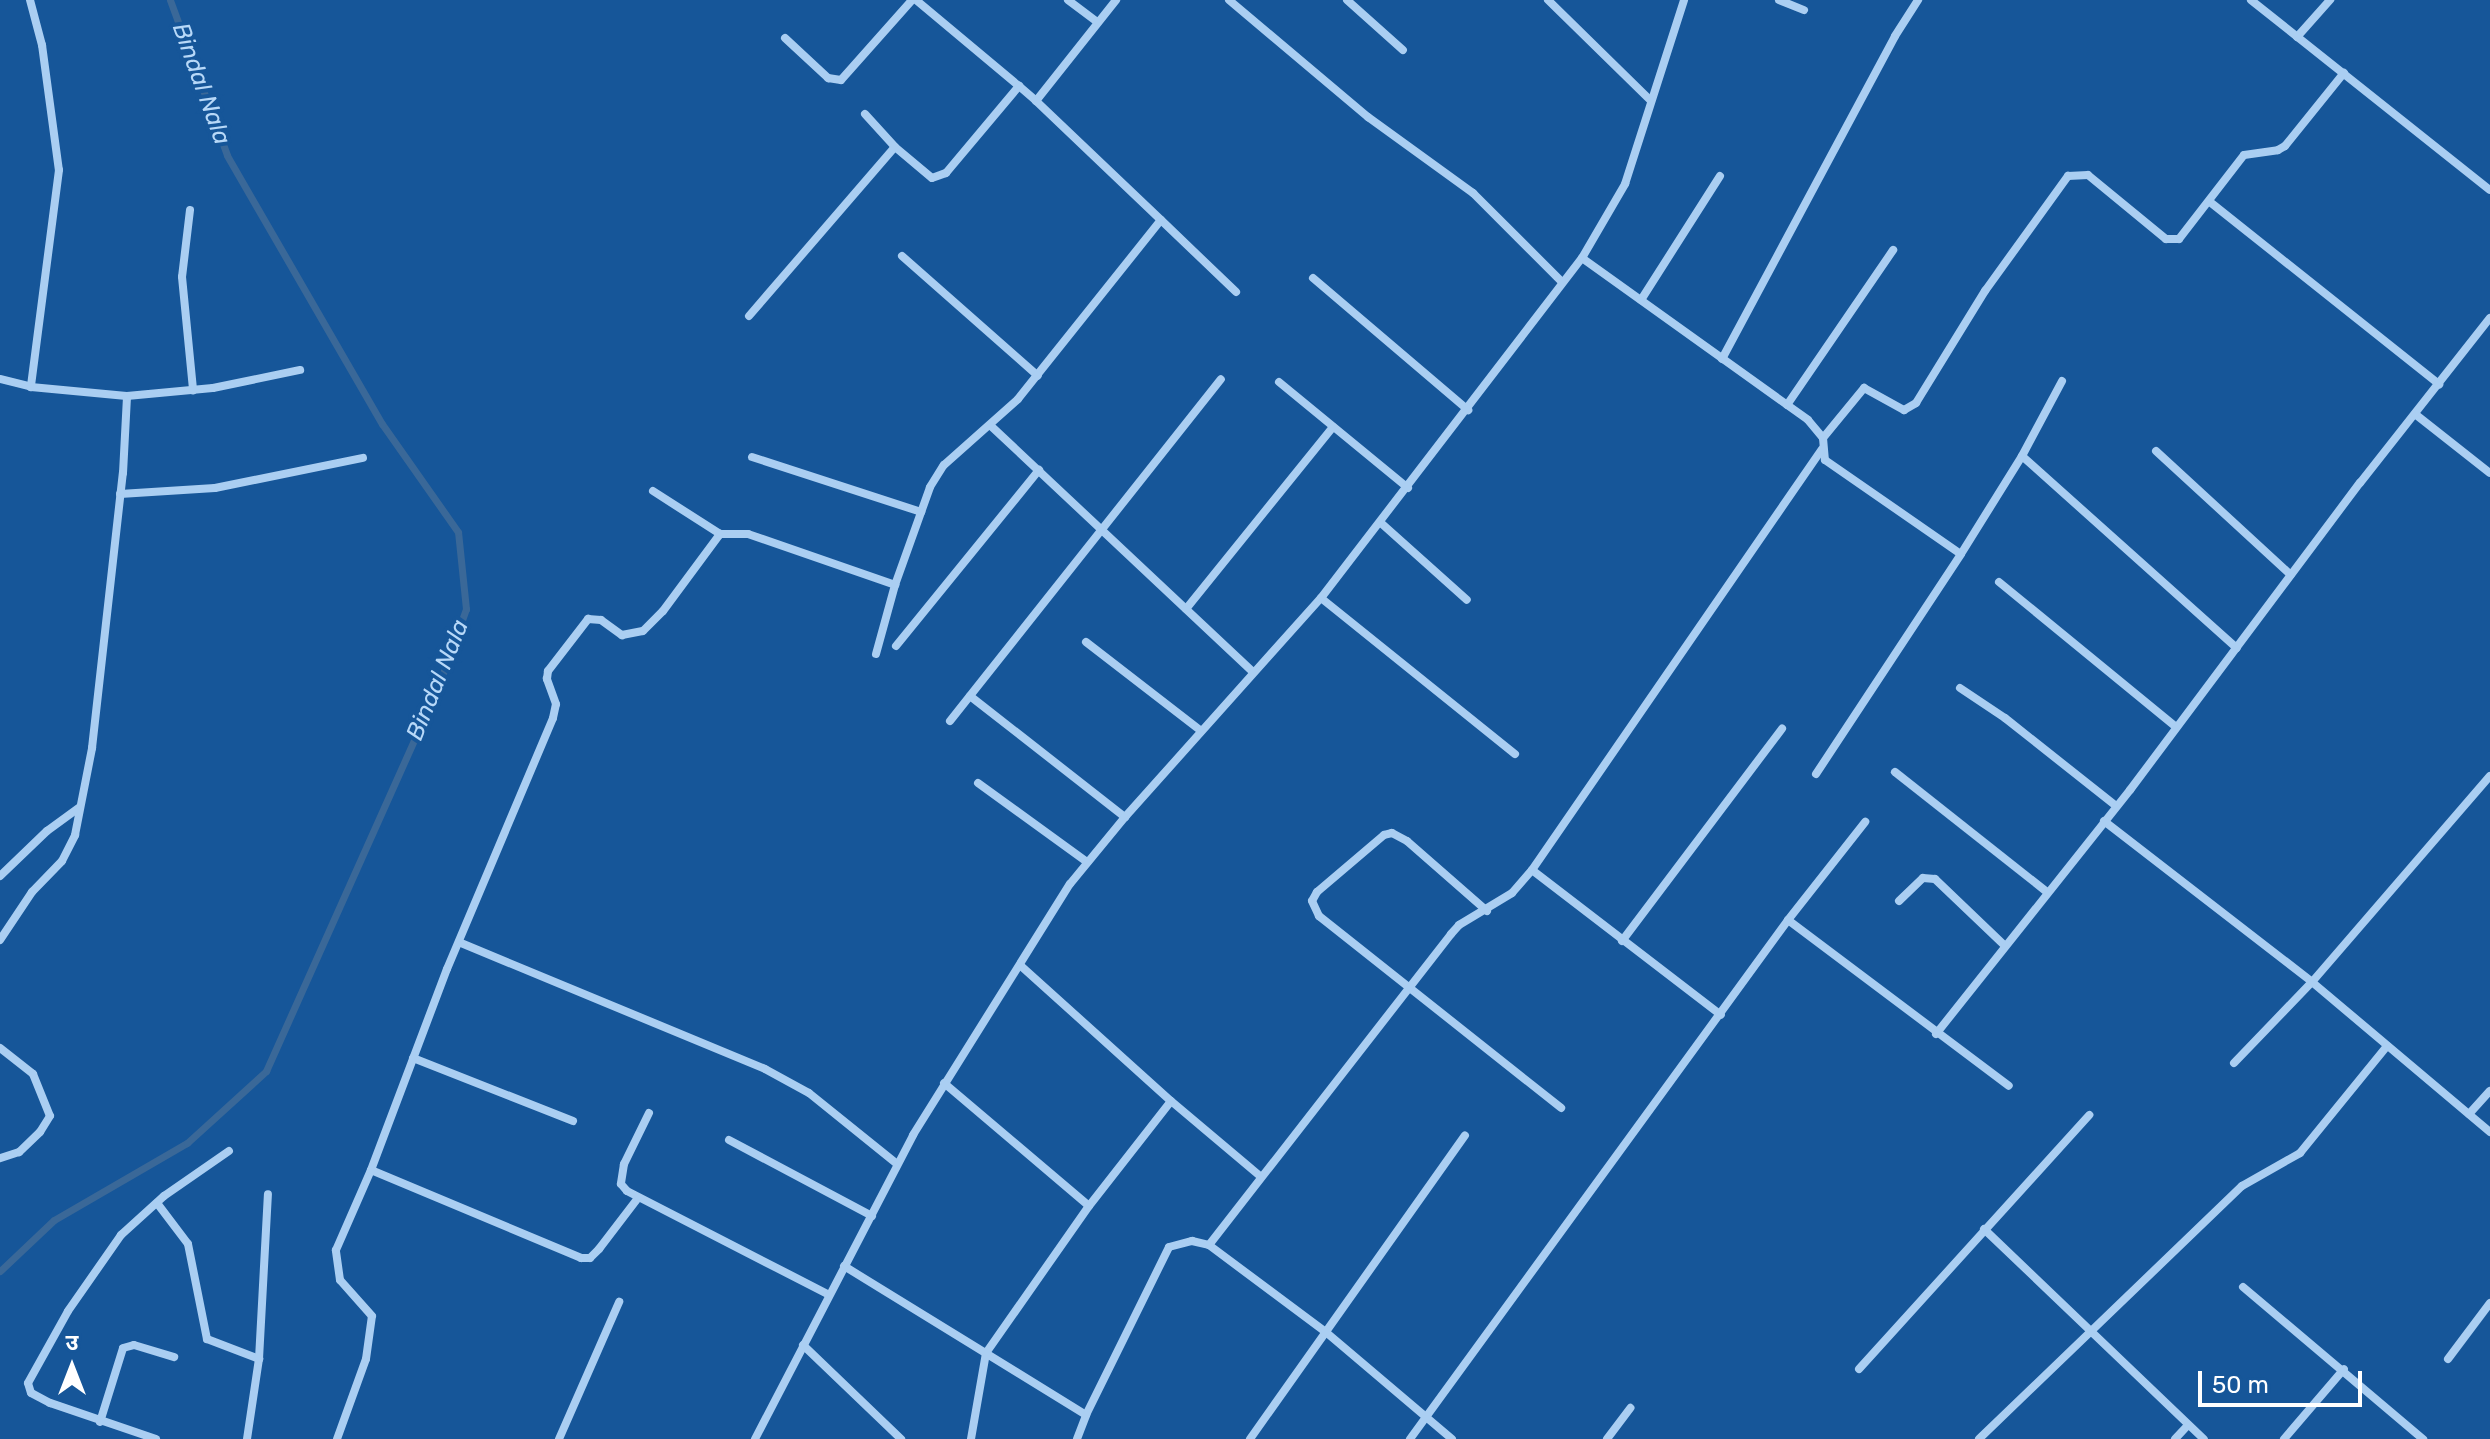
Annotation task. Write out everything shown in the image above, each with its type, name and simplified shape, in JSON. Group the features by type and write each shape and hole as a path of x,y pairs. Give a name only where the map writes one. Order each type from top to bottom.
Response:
{"street":[{"path":"30,0 42,45 59,170 31,387"},
{"path":"785,38 828,78 841,80 914,0 1036,101 1236,292"},
{"path":"1068,0 1097,22"},
{"path":"1036,101 1116,0"},
{"path":"1229,0 1368,117 1473,193 1562,282"},
{"path":"1347,0 1403,50"},
{"path":"1548,0 1651,101"},
{"path":"755,1439 897,1164 944,1083 1087,862 1321,598 1582,258 1625,184 1684,0"},
{"path":"1779,0 1804,10"},
{"path":"1722,359 1881,61 1918,0"},
{"path":"2251,0 2490,190"},
{"path":"2297,37 2330,0"},
{"path":"1823,438 1864,388 1904,410 1916,403 1985,291 2068,176 2088,175 2173,241 2184,236 2244,155 2278,150 2285,146 2344,73"},
{"path":"865,114 895,147 927,175 940,177 1019,86"},
{"path":"749,316 895,147"},
{"path":"1641,300 1720,176"},
{"path":"2210,202 2439,384"},
{"path":"190,210 182,277 193,390"},
{"path":"876,654 895,585 921,512 930,487 944,465 991,426 1038,376 1161,220"},
{"path":"1787,405 1893,250"},
{"path":"902,256 1038,376"},
{"path":"1582,258 1818,428 1823,438 1825,460 1961,554"},
{"path":"1313,278 1468,410"},
{"path":"1936,1034 2116,806 2490,318"},
{"path":"0,381 127,396 193,390 300,370"},
{"path":"950,721 1221,379"},
{"path":"1816,774 1961,554 2022,456 2062,381"},
{"path":"1279,382 1408,488"},
{"path":"0,940 32,892 69,850 79,808 92,748 120,494 127,396"},
{"path":"2415,414 2490,473"},
{"path":"991,426 1253,672"},
{"path":"1186,609 1333,427"},
{"path":"1209,1245 1459,925 1487,911 1512,893 1532,870 1708,609 1822,449"},
{"path":"2156,451 2291,575"},
{"path":"2022,456 2237,648"},
{"path":"752,457 921,512"},
{"path":"120,494 215,488 363,458"},
{"path":"896,646 1039,470"},
{"path":"653,491 720,534 748,534 895,585"},
{"path":"1381,523 1467,600"},
{"path":"348,1439 338,1437 366,1359 372,1316 340,1280 336,1250 371,1170 447,969 461,943 553,718 556,704 547,679 548,671 588,619 601,620 622,635 643,631 663,611 720,534"},
{"path":"1999,582 2176,727"},
{"path":"1321,598 1515,754"},
{"path":"1086,642 1201,731"},
{"path":"1960,688 2005,718 2116,806"},
{"path":"970,696 1125,817"},
{"path":"1622,941 1782,729"},
{"path":"1895,772 2047,892"},
{"path":"2234,1063 2312,982 2490,776"},
{"path":"978,783 1087,862"},
{"path":"0,876 47,831 79,808"},
{"path":"2104,821 2312,982 2490,1132"},
{"path":"1410,1439 1788,920 1865,822"},
{"path":"1487,911 1407,841 1392,833 1384,835 1317,892 1312,901 1319,916 1410,985 1561,1108"},
{"path":"1532,870 1721,1015"},
{"path":"1899,901 1923,878 1935,879 2004,945"},
{"path":"1788,920 2009,1086"},
{"path":"461,943 765,1069 809,1093 897,1164"},
{"path":"1021,966 1171,1101 1260,1176"},
{"path":"1979,1439 2242,1186 2300,1153 2387,1046"},
{"path":"0,1048 33,1074 50,1116 40,1132 19,1152 0,1158"},
{"path":"413,1058 573,1121"},
{"path":"944,1083 1089,1206"},
{"path":"2469,1114 2490,1091"},
{"path":"971,1439 986,1353 1089,1206 1171,1101"},
{"path":"649,1113 621,1174 621,1184 638,1198 829,1295"},
{"path":"1859,1369 2089,1115"},
{"path":"1250,1439 1465,1135"},
{"path":"729,1140 872,1216"},
{"path":"156,1439 100,1422 31,1393 28,1383 68,1311 121,1235 157,1203 229,1151"},
{"path":"371,1170 581,1258 590,1258 599,1249 638,1198"},
{"path":"247,1439 259,1359 268,1194"},
{"path":"157,1203 180,1230 191,1252 207,1339 259,1359"},
{"path":"1984,1229 2204,1439"},
{"path":"1077,1439 1169,1247 1192,1241 1209,1245 1327,1333 1452,1439"},
{"path":"844,1266 1086,1415"},
{"path":"2243,1287 2344,1369 2423,1439"},
{"path":"559,1439 619,1302"},
{"path":"2448,1359 2490,1303"},
{"path":"100,1422 114,1368 123,1348 134,1345 174,1357"},
{"path":"803,1345 901,1439"},
{"path":"2284,1439 2344,1369"},
{"path":"1607,1439 1630,1408"},
{"path":"2175,1439 2188,1425"}],"waterway":[{"name":"Bindal Nala","path":"0,1271 54,1220 187,1143 266,1071 438,687 466,609 458,532 382,424 227,155 170,0"}]}
